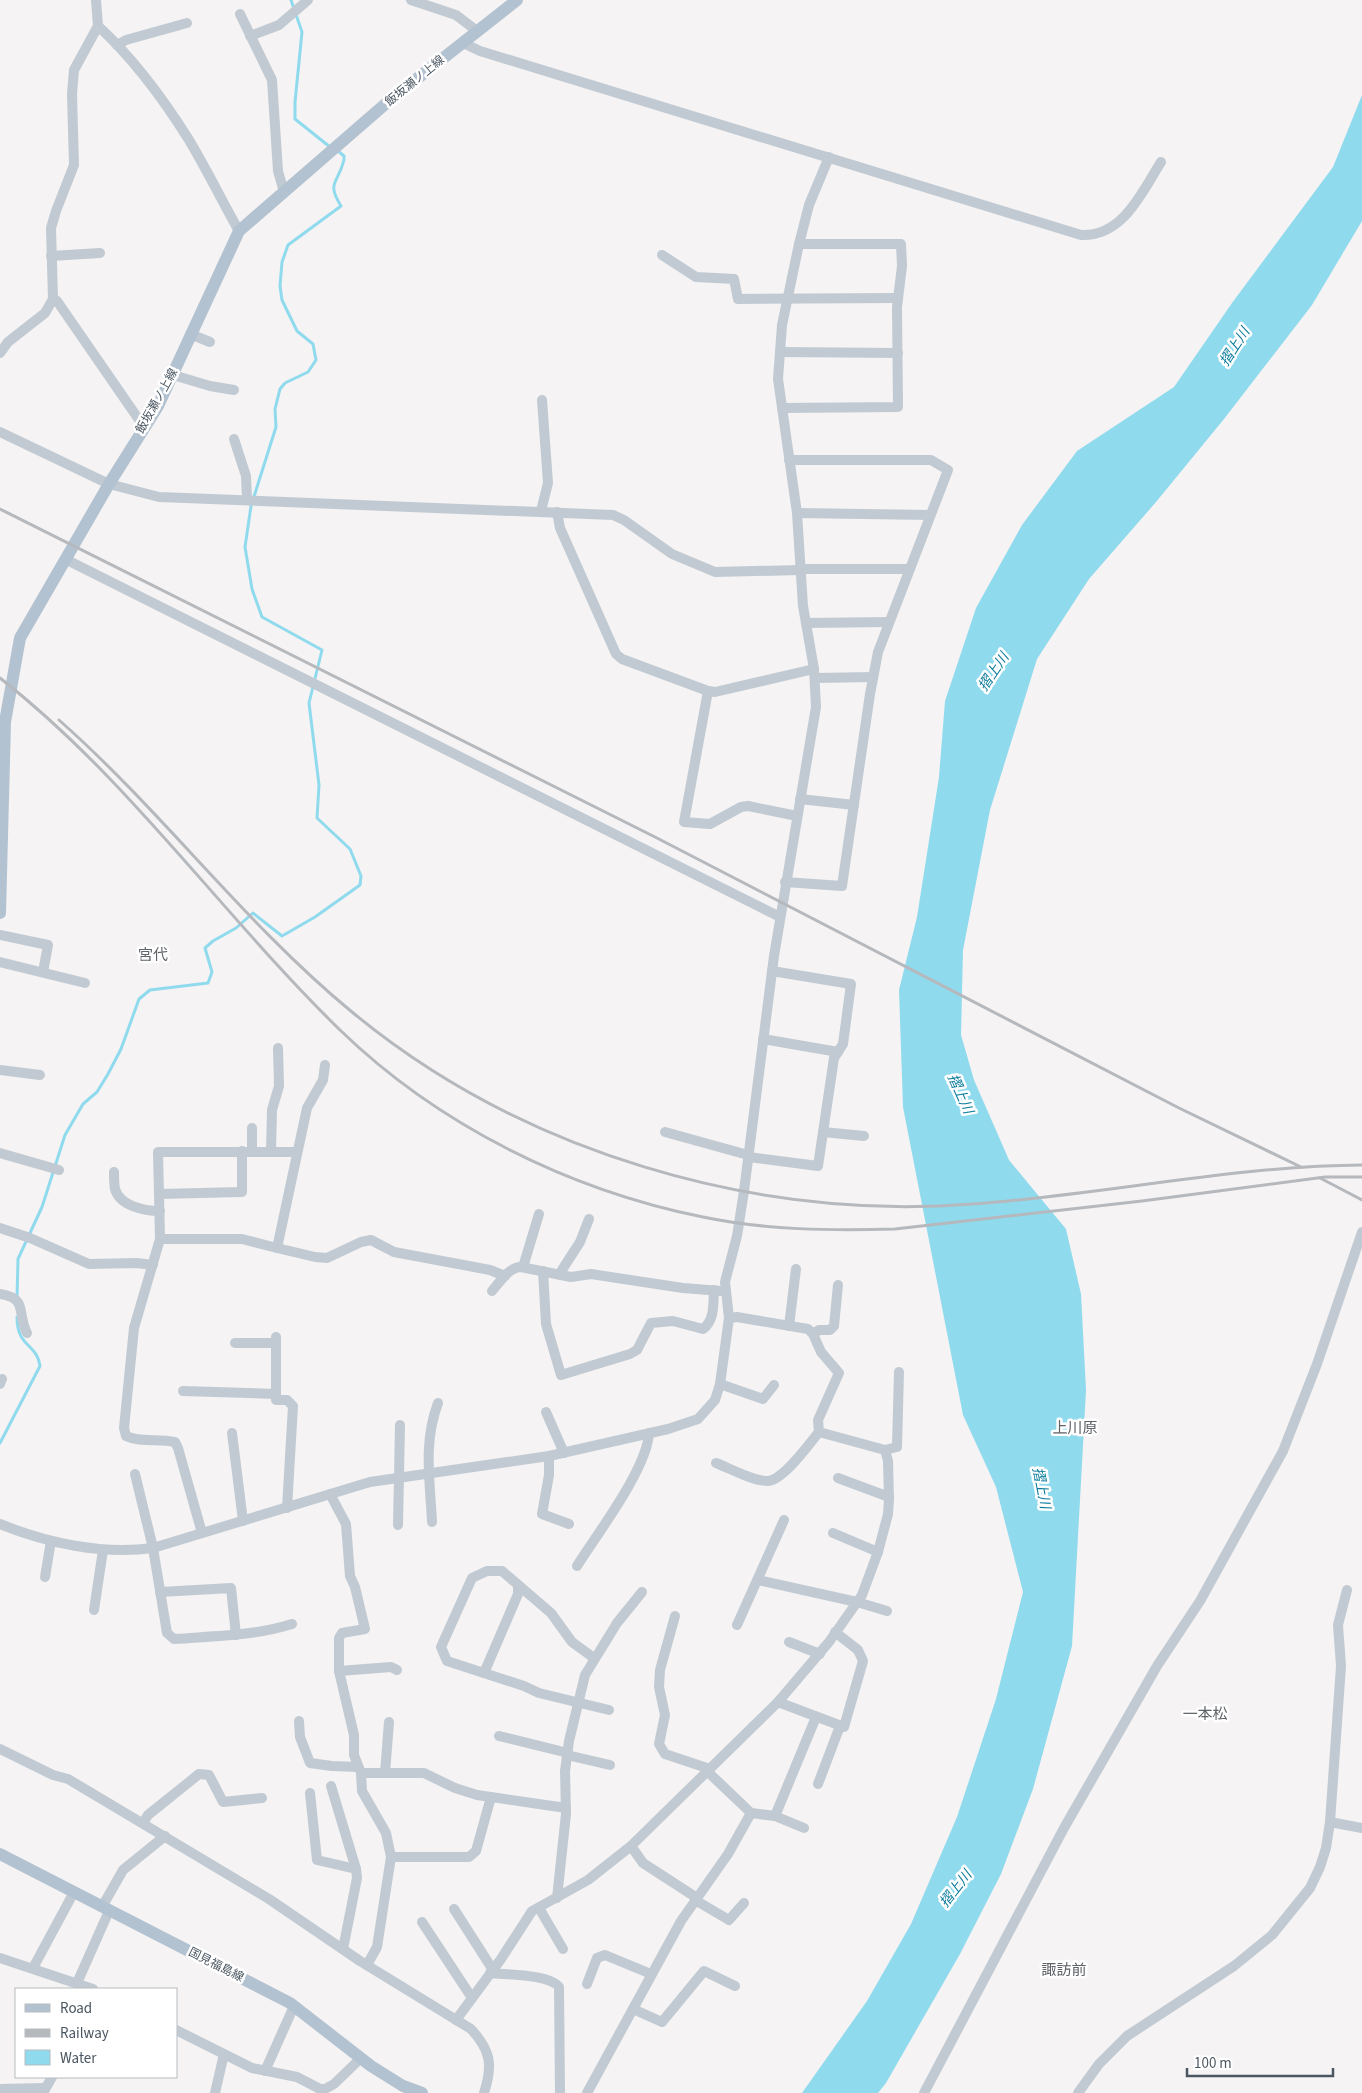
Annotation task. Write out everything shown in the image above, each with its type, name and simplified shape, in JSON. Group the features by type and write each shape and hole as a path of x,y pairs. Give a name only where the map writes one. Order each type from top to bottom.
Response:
{"main road":[{"name":"飯坂瀬ノ上線","path":"0,913 4,704 20,638 173,376 190,334 212,294 239,231 390,100 516,0"},
{"name":"国見福島線","path":"0,1854 294,2006 361,2058 407,2090 422,2093"}],"street":[{"path":"0,353 8,342 45,313 53,299 52,228 56,211 74,166 72,110 74,70 98,26 96,0"},
{"path":"250,36 279,25 308,0"},
{"path":"410,0 456,15 477,31"},
{"path":"240,14 272,80 278,171 284,192"},
{"path":"117,45 126,40 187,23"},
{"path":"98,26 117,45 159,97 188,139 239,231"},
{"path":"463,43 480,51 1081,235 1091,235 1127,216 1162,162"},
{"path":"543,1271 543,1304 546,1324 561,1375 630,1354 636,1350 651,1322 673,1321 703,1329 709,1325 737,1236 785,882 816,706 814,673 800,569 797,514 778,379 788,298 809,205 830,157"},
{"path":"782,408 898,407 898,298 902,266 901,244 800,244"},
{"path":"51,256 100,252"},
{"path":"662,255 696,277 734,279 738,299 898,298"},
{"path":"53,299 57,301 144,426"},
{"path":"190,334 210,342"},
{"path":"780,352 898,353"},
{"path":"173,376 234,390"},
{"path":"541,511 548,483 542,400"},
{"path":"0,432 110,484 159,497 613,515 624,520 672,554 715,572 800,569 910,569"},
{"path":"234,439 246,476 247,499"},
{"path":"785,882 842,886 878,652 948,470 931,460 789,460"},
{"path":"557,512 560,528 616,654 622,659 715,692 814,673 873,678"},
{"path":"797,514 930,515"},
{"path":"65,559 780,917"},
{"path":"806,622 890,622"},
{"path":"708,691 684,822 710,824 741,807 748,806 796,816"},
{"path":"800,799 854,805"},
{"path":"0,935 48,945 43,972"},
{"path":"0,962 85,984"},
{"path":"665,1132 748,1156 818,1166 834,1058 843,1044 850,984 772,971"},
{"path":"763,1039 838,1052"},
{"path":"272,1150 272,1110 279,1086 278,1048"},
{"path":"277,1248 309,1103 323,1080 325,1065"},
{"path":"0,1070 40,1075"},
{"path":"159,1194 242,1192 252,1128"},
{"path":"823,1132 864,1136"},
{"path":"202,1533 178,1448 174,1442 165,1439 132,1439 126,1436 124,1428 134,1328 160,1239 158,1152 272,1150 297,1152"},
{"path":"0,1153 59,1170"},
{"path":"114,1172 115,1190 124,1200 136,1208 160,1211"},
{"path":"523,1267 539,1214"},
{"path":"562,1275 562,1270 580,1242 589,1219"},
{"path":"0,1228 28,1237 89,1264 137,1263 153,1265"},
{"path":"924,2093 1064,1828 1157,1666 1200,1602 1283,1451 1317,1364 1362,1232"},
{"path":"160,1239 242,1239 309,1256 327,1258 361,1242 371,1240 394,1252 490,1270 505,1276"},
{"path":"492,1291 516,1267 523,1267 562,1275 602,1275 683,1288 719,1291"},
{"path":"789,1326 796,1269"},
{"path":"813,1334 819,1330 830,1330 834,1326 838,1286"},
{"path":"0,1524 29,1536 103,1550 127,1551 153,1548 370,1482 548,1456 649,1433 698,1419 715,1400 720,1384 729,1318 719,1291"},
{"path":"0,1294 17,1299 20,1302 23,1324 27,1332"},
{"path":"716,1463 760,1479 773,1480 785,1471 819,1432 818,1420 838,1373 821,1352 813,1334 808,1329 737,1317 729,1318"},
{"path":"235,1343 276,1340 276,1400 287,1400 293,1406 287,1508"},
{"path":"819,1432 885,1450 897,1447 898,1372"},
{"path":"720,1384 763,1399 774,1385"},
{"path":"183,1391 276,1394"},
{"path":"432,1522 428,1474 430,1423 438,1403"},
{"path":"546,1412 564,1452"},
{"path":"398,1525 400,1425"},
{"path":"232,1433 243,1521"},
{"path":"577,1566 636,1472 648,1441 649,1433"},
{"path":"456,2020 492,1972 532,1911 588,1880 631,1846 778,1702 820,1654 857,1602 868,1580 878,1552 888,1514 888,1461 885,1450"},
{"path":"548,1456 548,1475 542,1514 569,1524"},
{"path":"135,1474 153,1548 167,1633 174,1639 236,1635 267,1631 292,1624"},
{"path":"838,1478 889,1496"},
{"path":"330,1494 346,1524 350,1576 355,1588 365,1629 342,1633 339,1638 339,1671 354,1735 354,1755 359,1770 362,1791 386,1833 391,1857 377,1947 367,1965"},
{"path":"737,1625 753,1585 758,1580 784,1520"},
{"path":"833,1533 878,1552"},
{"path":"45,1577 52,1541"},
{"path":"94,1610 103,1550"},
{"path":"594,1658 572,1642 551,1612 518,1586 509,1574 502,1571 487,1571 472,1578 440,1647 447,1661 524,1686 539,1693 610,1710"},
{"path":"758,1580 857,1602 887,1611"},
{"path":"484,1673 518,1594 518,1586"},
{"path":"160,1592 231,1588 236,1635"},
{"path":"1078,2093 1099,2064 1127,2036 1234,1966 1256,1949 1284,1923 1310,1888 1320,1868 1326,1848 1330,1822 1341,1666 1338,1625 1347,1590"},
{"path":"557,1898 566,1808 565,1771 567,1754 586,1675 594,1658 617,1623 642,1592"},
{"path":"676,1616 660,1670 659,1687 665,1715 659,1744 665,1754 709,1770 751,1813 776,1816 804,1828"},
{"path":"778,1702 844,1727 863,1661 858,1650 836,1632"},
{"path":"789,1642 820,1654"},
{"path":"339,1671 391,1668 397,1670"},
{"path":"776,1816 816,1717"},
{"path":"299,1721 300,1737 310,1763 385,1774 424,1773 455,1788 491,1797 566,1808"},
{"path":"385,1774 389,1722"},
{"path":"818,1784 840,1726"},
{"path":"499,1736 610,1765"},
{"path":"0,1749 53,1775 68,1779 165,1836 269,1899 367,1965 471,2029 482,2041 487,2053 490,2071 484,2093"},
{"path":"143,1823 148,1815 200,1774 209,1775 223,1802 262,1798"},
{"path":"331,1786 357,1878 343,1949"},
{"path":"310,1793 317,1860 356,1869"},
{"path":"391,1857 469,1857 476,1851 491,1797"},
{"path":"587,2093 681,1921 728,1854 751,1813"},
{"path":"1330,1822 1362,1828"},
{"path":"77,1984 105,1909 124,1870 165,1836"},
{"path":"631,1846 643,1863 729,1920 744,1904"},
{"path":"33,1968 74,1892"},
{"path":"539,1908 563,1949"},
{"path":"454,1909 492,1972"},
{"path":"422,1922 472,1998"},
{"path":"587,1984 598,1958 605,1955 651,1974"},
{"path":"0,1958 90,1988"},
{"path":"633,2009 662,2022 704,1971 735,1986"},
{"path":"492,1972 534,1977 557,1984 559,1987 560,2093"},
{"path":"265,2072 294,2006"},
{"path":"178,2031 252,2068 265,2072 290,2075 325,2089 361,2058"},
{"path":"215,2093 224,2054"},
{"path":"0,2089 44,2090 51,2078"}],"water":[{"name":"摺上川","path":"1362,95 1362,221 1312,305 1224,419 1156,502 1089,579 1037,659 990,810 963,950 961,1035 974,1080 1009,1160 1066,1229 1081,1294 1086,1390 1072,1646 1033,1789 1001,1874 960,1954 886,2083 878,2093 802,2093 867,2001 911,1924 957,1817 996,1699 1023,1592 996,1487 963,1415 903,1107 899,990 917,917 939,777 945,701 976,608 1022,525 1077,451 1174,387 1232,303 1333,167"}],"waterway":[{"path":"291,0 302,32 295,119 330,147"},
{"path":"17,1299 18,1259 42,1207 65,1135 83,1104 97,1092 108,1074 121,1049 139,999 150,990 208,983 212,972 205,948 213,941 236,928 253,913 282,936 315,917 360,885 361,876 350,849 317,818 319,785 309,703 322,650 262,617 252,589 245,547 251,506 276,427 275,409 280,389 285,383 308,372 316,360 313,344 297,331 282,300 280,286 282,262 288,245 341,206 334,192 335,183 344,160 344,156 338,151"},
{"path":"0,1443 40,1366 35,1353 20,1334 17,1317"}],"railway":[{"path":"0,509 655,837 1179,1108 1301,1167"},
{"path":"0,678 47,717 91,760 175,849 297,986 340,1030 378,1064 419,1096 463,1124 508,1149 555,1171 604,1190 653,1205 703,1217 750,1225 822,1230 871,1230 895,1229 1142,1201 1325,1177 1362,1177"},
{"path":"59,720 134,792 276,942 352,1012 418,1061 490,1103 565,1139 644,1167 725,1188 808,1201 891,1206 973,1204 1022,1200 1216,1175 1265,1170 1362,1165"},
{"path":"1320,1178 1362,1200"}],"district":[{"name":"宮代","path":"153,955"},
{"name":"上川原","path":"1075,1428"},
{"name":"一本松","path":"1205,1714"},
{"name":"諏訪前","path":"1064,1970"}]}
